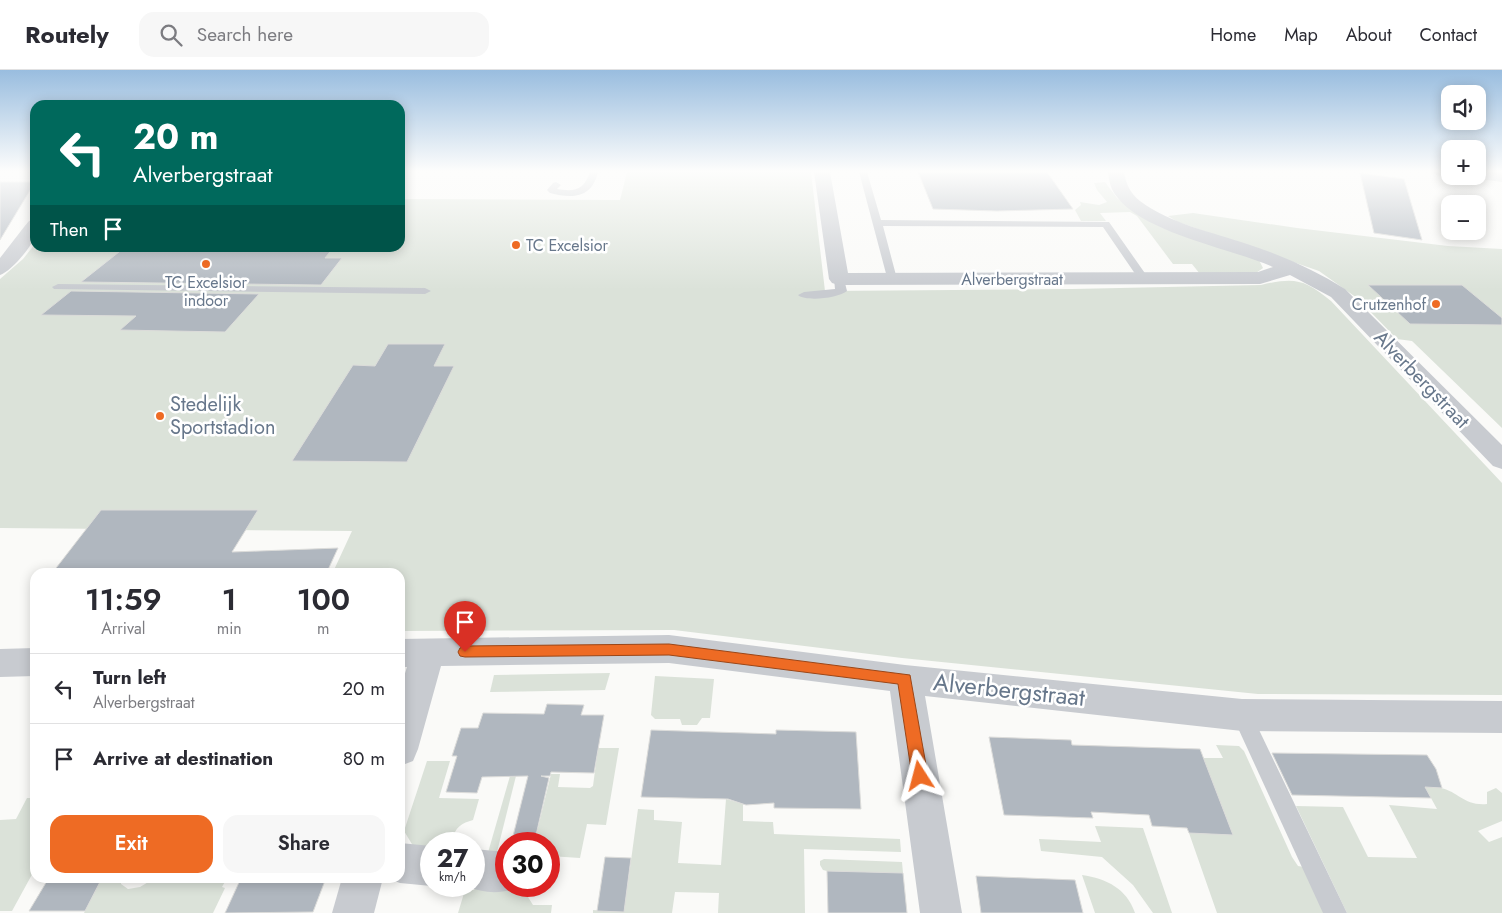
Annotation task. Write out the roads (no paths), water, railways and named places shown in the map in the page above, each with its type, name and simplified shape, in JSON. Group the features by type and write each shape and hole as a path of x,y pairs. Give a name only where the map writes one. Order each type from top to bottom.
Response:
{"street":[{"path":"828,211 839,279"},
{"name":"Alverbergstraat","path":"1145,211 1177,228 1254,252 1315,278 1338,293 1502,460"},
{"path":"0,270 13,257 19,243 30,231"},
{"name":"Alverbergstraat","path":"839,279 1260,278 1291,268"},
{"name":"Alverbergstraat","path":"405,714 414,652 669,649 905,679 1242,715 1502,717"},
{"path":"0,663 30,662"},
{"path":"905,679 941,913"},
{"path":"405,863 420,865"},
{"path":"354,913 362,883"}],"lane":[{"path":"874,211 892,279"},
{"path":"877,223 1106,224 1144,279"},
{"path":"804,295 832,294 841,291 839,279"},
{"path":"58,287 425,291"},
{"path":"1242,715 1336,913"}],"place":[{"name":"TC Excelsior","path":"516,245"},
{"name":"TC Excelsior indoor","path":"206,264"},
{"name":"Crutzenhof","path":"1436,304"},
{"name":"Stedelijk Sportstadion","path":"160,416"}]}
